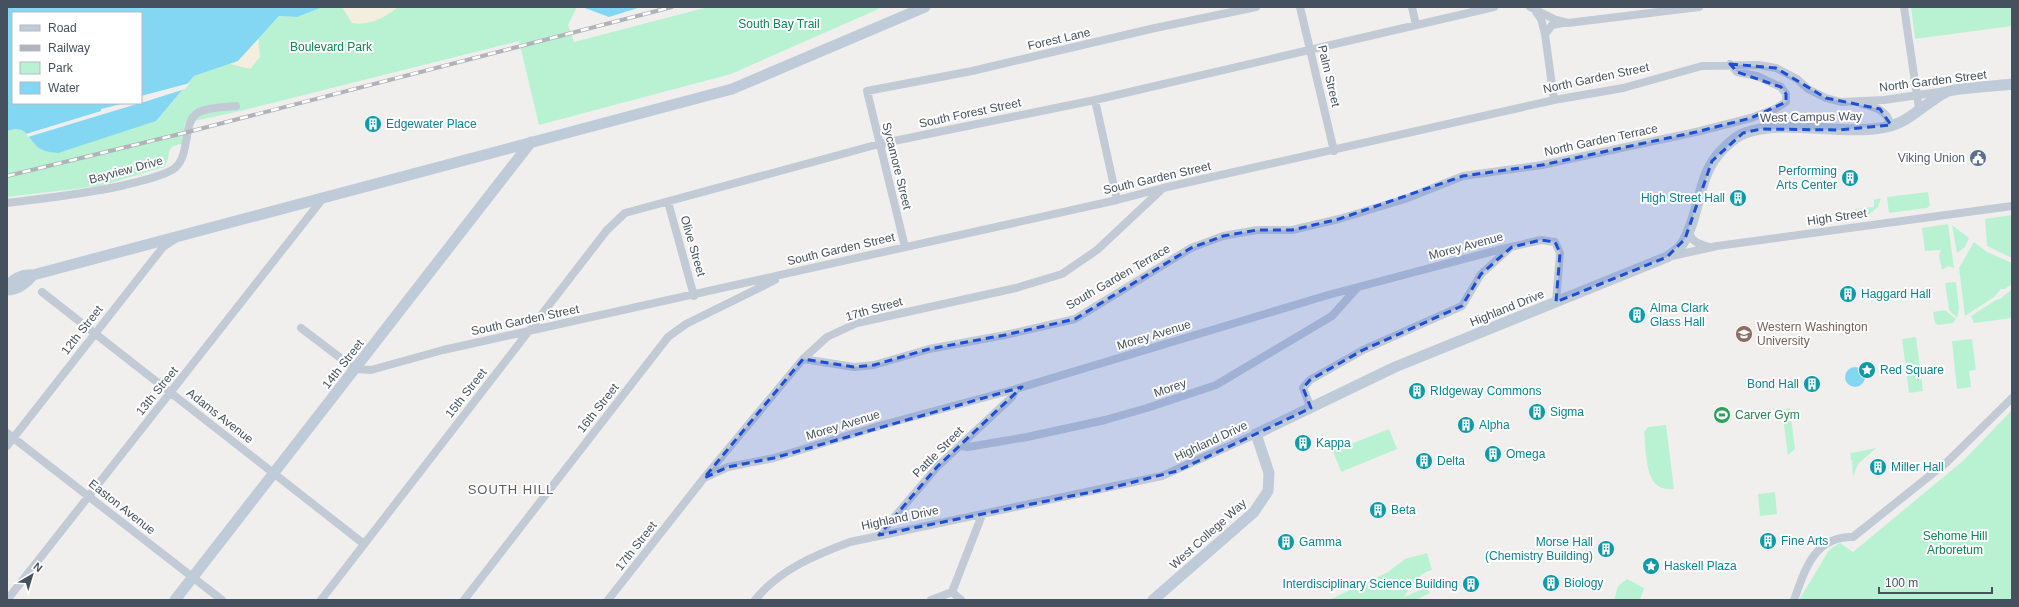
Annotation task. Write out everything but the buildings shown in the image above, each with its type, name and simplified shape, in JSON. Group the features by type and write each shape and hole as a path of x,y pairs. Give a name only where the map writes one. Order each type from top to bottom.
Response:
{"street":[{"path":"7,289 9,283 25,274 33,275 732,89 925,7"},
{"name":"Forest Lane","path":"867,91 972,71 1155,28 1256,7"},
{"name":"Palm Street","path":"1300,7 1334,151"},
{"path":"1412,7 1416,25"},
{"name":"South Forest Street","path":"638,210 880,144 1095,100 1494,7"},
{"path":"1545,34 1552,25 1699,7"},
{"path":"1904,7 1919,109"},
{"path":"1532,8 1556,20 1568,23"},
{"path":"1532,8 1541,19 1545,34 1554,100"},
{"name":"North Garden Street","path":"1334,151 1554,100 1623,88 1702,66 1730,64 1759,65 1776,68 1826,98 1841,102 1857,102 2012,84"},
{"name":"North Garden Terrace","path":"1349,216 1405,199 1463,176 1542,165 1696,132 1751,118 1774,109 1786,102 1786,94 1781,87 1757,76 1737,72 1730,64"},
{"name":"Sycamore Street","path":"867,91 905,247"},
{"name":"West Campus Way","path":"1667,257 1682,243 1689,228 1706,174 1712,161 1731,142 1743,133 1761,129 1838,130 1891,125 1910,117 1919,109 1948,91"},
{"path":"1095,100 1117,200"},
{"name":"North Garden Street","path":"1857,102 1880,109 1885,114 1891,125"},
{"name":"Bayview Drive","path":"7,203 104,189 141,181 171,171 176,167 182,157 187,145 190,126 195,115 207,109 236,106"},
{"name":"14th Street","path":"175,600 530,142"},
{"name":"South Garden Street","path":"355,369 371,370 443,350 530,330 694,296 1117,200 1163,188 1334,151"},
{"name":"17th Street","path":"608,600 704,478 803,359 827,337 857,323 1016,288 1062,274 1097,250 1163,188"},
{"name":"13th Street","path":"7,600 325,197"},
{"name":"Olive Street","path":"668,202 694,296"},
{"name":"High Street","path":"1667,257 1710,247 2012,206"},
{"name":"15th Street","path":"321,600 607,230 625,213 638,210"},
{"name":"South Garden Terrace","path":"803,359 854,367 874,365 930,348 1006,336 1074,319 1191,248 1223,236 1257,230 1292,230 1349,216"},
{"path":"1689,228 1690,237 1694,241 1710,247"},
{"name":"12th Street","path":"7,446 10,436 163,247 182,236"},
{"name":"Morey Avenue","path":"704,478 728,467 774,458 886,424 1016,389 1358,287 1542,240 1555,242 1560,253 1556,302"},
{"path":"1310,408 1303,388 1310,380 1363,350 1462,306 1481,274 1512,247"},
{"name":"Highland Drive","path":"755,600 766,587 778,577 805,561 850,542 1162,476 1256,434 1395,366 1667,257"},
{"name":"16th Street","path":"464,600 668,336 686,324 786,274"},
{"name":"Morey","path":"961,446 968,448 1105,420 1216,385 1332,316 1358,287"},
{"name":"Adams Avenue","path":"42,292 364,544"},
{"path":"301,328 355,369"},
{"name":"Pattle Street","path":"879,535 937,467 1012,397 1016,389"},
{"path":"1794,600 1808,563 1815,554 1839,537 1852,537 1947,462 2012,398"},
{"name":"West College Way","path":"1153,600 1254,512 1268,491 1269,473 1256,434"},
{"name":"Easton Avenue","path":"10,436 222,600"},
{"path":"931,600 952,592 982,515"},
{"path":"952,592 961,600"}],"highlighted area":[{"path":"1730,64 1776,68 1826,98 1880,109 1891,125 1839,130 1761,129 1743,133 1712,161 1685,239 1667,257 1556,302 1560,253 1555,242 1541,240 1512,247 1481,274 1462,306 1363,350 1310,380 1303,388 1311,408 1177,471 1106,489 879,535 937,467 1022,387 774,458 728,467 704,478 803,359 854,367 874,365 929,349 1005,335 1075,319 1191,248 1223,236 1257,230 1292,230 1339,219 1463,176 1542,165 1696,132 1751,118 1786,102 1786,94 1781,87 1737,72"}],"green space":[{"name":"Boulevard Park","path":"323,7 577,7 568,25 574,42 708,7 883,7 731,74 539,125 519,41 236,112 185,123 183,144 177,145 170,149 167,163 164,167 100,186 7,197 7,131 23,131 31,137 42,150 156,121 194,76 238,61 279,16 297,17"},
{"path":"1911,7 2012,7 2012,26 1915,39"},
{"path":"1928,192 1930,205 1927,208 1889,213 1887,197"},
{"path":"1881,198 1878,207 1867,216 1866,213 1855,214 1855,209 1874,207 1874,200"},
{"path":"2012,215 2012,258 1987,246 1985,219"},
{"path":"1948,224 1954,268 1948,266 1942,270 1939,256 1941,250 1925,251 1922,228"},
{"path":"1952,225 1969,238 1965,247 1957,253"},
{"path":"1974,242 1987,252 2012,263 2012,284 2005,289 2001,289 1994,297 1965,316 1959,268"},
{"path":"1956,282 1959,308 1957,318 1949,310 1945,283"},
{"path":"2012,289 2012,318 1974,323 1971,316 2000,299"},
{"path":"1945,310 1956,319 1953,323 1938,325 1935,323 1933,312"},
{"path":"1916,337 1923,391 1909,393 1902,339"},
{"path":"1972,339 1976,370 1969,371 1971,387 1957,389 1952,341"},
{"path":"1790,408 1795,449 1788,455 1782,410"},
{"name":"Sehome Hill Arboretum","path":"2012,410 2012,600 1799,600 1829,550 1840,543 1853,552 1964,460"},
{"path":"1666,425 1674,489 1664,489 1657,485 1648,470 1644,432 1648,427"},
{"path":"1389,429 1397,449 1341,472 1333,451"},
{"path":"1876,448 1858,464 1853,477 1850,451 1851,453"},
{"path":"1775,492 1777,514 1760,516 1758,494"},
{"path":"1427,553 1432,570 1419,577 1404,597 1427,587 1430,593 1416,600 1329,600 1388,572 1405,559"},
{"path":"1627,579 1644,588 1640,600 1614,600 1618,586"}],"sand":[{"path":"342,7 398,7 387,15 376,20 359,24 352,23"},
{"path":"258,33 260,57 250,69 218,61"}],"water":[{"path":"7,7 323,7 297,17 279,16 238,61 194,76 156,121 58,153 45,151 38,147 25,132 15,129 7,131"},
{"path":"582,7 641,7 609,17"},
{"path":"1855,367 1862,370 1865,377 1862,384 1855,387 1848,384 1845,377 1848,370"}],"pier":[{"path":"190,83 185,89 142,103 142,96"},
{"path":"121,104 137,104 28,137 26,134 101,111 101,109"}],"railway":[{"path":"7,176 188,132 672,7"}],"place":[{"name":"Edgewater Place","path":"373,124"},
{"name":"Viking Union","path":"1978,158"},
{"name":"Performing Arts Center","path":"1850,178"},
{"name":"High Street Hall","path":"1738,198"},
{"name":"Haggard Hall","path":"1848,294"},
{"name":"Alma Clark Glass Hall","path":"1637,315"},
{"name":"Western Washington University","path":"1744,334"},
{"name":"Red Square","path":"1867,370"},
{"name":"Bond Hall","path":"1812,384"},
{"name":"RIdgeway Commons","path":"1417,391"},
{"name":"Sigma","path":"1537,412"},
{"name":"Carver Gym","path":"1722,415"},
{"name":"Alpha","path":"1466,425"},
{"name":"Kappa","path":"1303,443"},
{"name":"Omega","path":"1493,454"},
{"name":"Delta","path":"1424,461"},
{"name":"Miller Hall","path":"1878,467"},
{"name":"Beta","path":"1378,510"},
{"name":"Fine Arts","path":"1768,541"},
{"name":"Gamma","path":"1286,542"},
{"name":"Morse Hall (Chemistry Building)","path":"1606,549"},
{"name":"Haskell Plaza","path":"1651,566"},
{"name":"Biology","path":"1551,583"},
{"name":"Interdisciplinary Science Building","path":"1471,584"}],"district":[{"name":"SOUTH HILL","path":"511,489"}],"park label":[{"name":"South Bay Trail","path":"779,24"}]}
